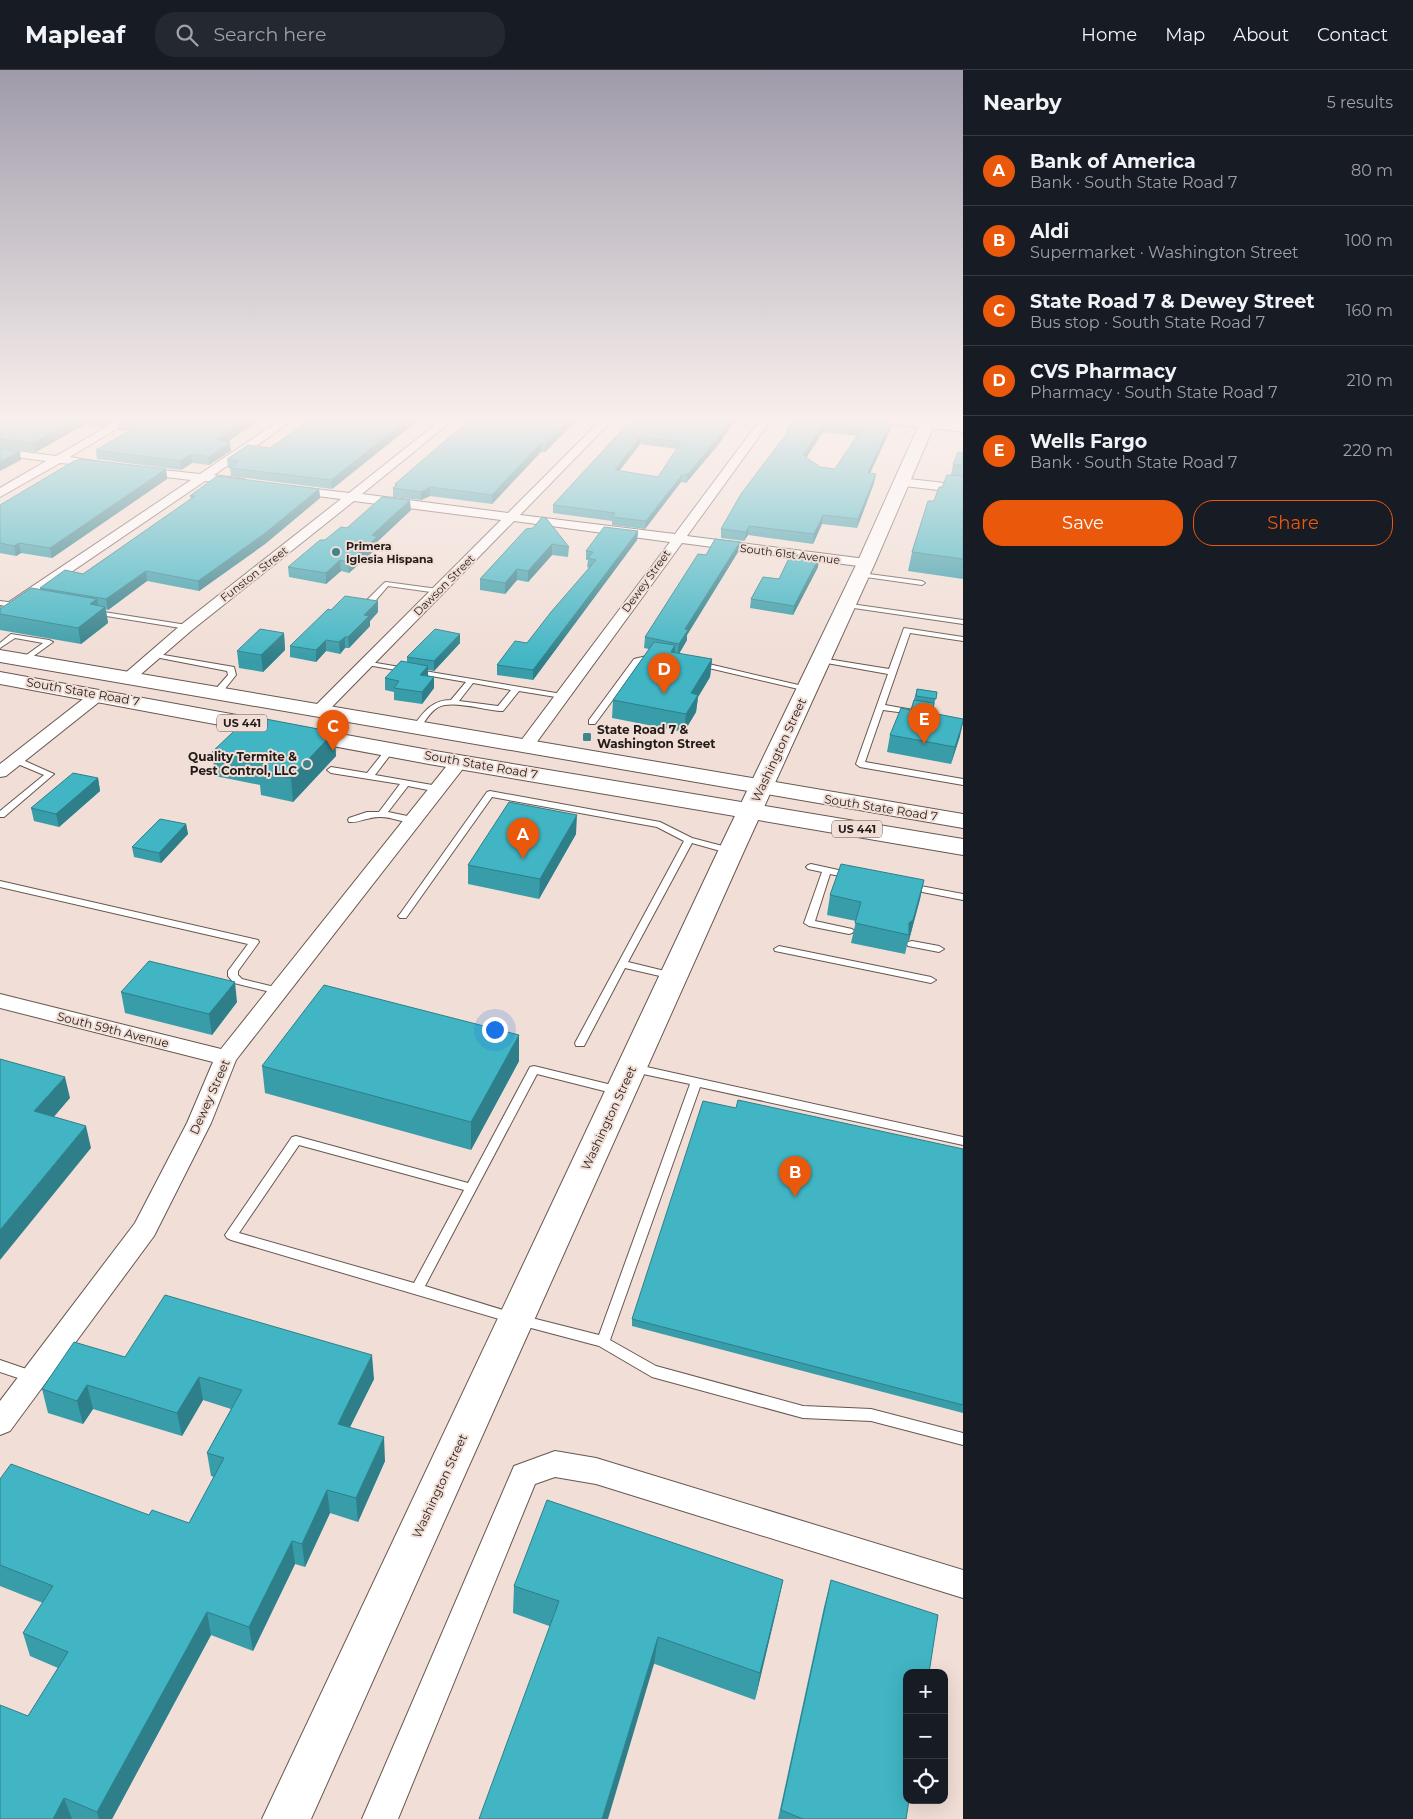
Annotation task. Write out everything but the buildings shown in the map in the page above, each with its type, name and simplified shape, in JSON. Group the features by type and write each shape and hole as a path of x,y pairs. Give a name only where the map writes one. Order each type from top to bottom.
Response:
{"street":[{"path":"0,614 173,498"},
{"name":"Funston Street","path":"128,678 187,628 351,498"},
{"name":"South 61st Avenue","path":"357,498 677,540 864,569"},
{"name":"Dawson Street","path":"319,711 531,498"},
{"name":"Dewey Street","path":"524,746 708,498"},
{"name":"Washington Street","path":"286,1819 731,851 864,569 894,498"},
{"name":"South State Road 7","path":"0,656 963,822"},
{"name":"South State Road 7","path":"0,678 390,750 963,847"},
{"path":"56,687 90,681 128,678"},
{"path":"0,772 98,695 123,690 186,688"},
{"name":"Dewey Street","path":"0,1422 145,1229 199,1123 226,1058 459,762"},
{"name":"South 59th Avenue","path":"4,1006 226,1058"},
{"path":"380,1819 524,1475 555,1464 596,1470 963,1584"}],"lane":[{"path":"864,569 922,583"},
{"path":"367,605 386,584 438,591"},
{"path":"847,605 963,622"},
{"path":"87,610 187,628"},
{"path":"963,639 907,630 860,764 963,782"},
{"path":"0,646 14,636 49,642 24,661"},
{"path":"155,655 231,669 232,675 217,693"},
{"path":"592,722 637,661 651,655 660,656"},
{"path":"686,660 807,689"},
{"path":"820,660 892,672"},
{"path":"366,663 562,696"},
{"path":"453,703 471,681"},
{"path":"416,728 434,706 445,702 488,709 500,709 516,689"},
{"path":"880,707 926,714"},
{"path":"369,776 390,750"},
{"path":"1,815 50,774 16,760"},
{"path":"331,770 438,789"},
{"path":"382,814 406,783"},
{"path":"403,916 490,794 660,825 689,840 731,851"},
{"path":"352,820 367,815 382,814 414,820"},
{"path":"580,1043 689,840"},
{"path":"811,867 856,876"},
{"path":"827,870 809,923 849,931"},
{"path":"0,884 254,942 233,971 233,976 238,981 279,991"},
{"path":"903,885 963,897"},
{"path":"912,944 939,949"},
{"path":"779,949 931,980"},
{"path":"622,964 674,976"},
{"path":"417,1289 534,1070 626,1079 696,1082 963,1141"},
{"path":"603,1342 696,1082"},
{"path":"472,1188 296,1140 231,1235 516,1319 603,1342 652,1371 803,1412 871,1415 963,1439"},
{"path":"0,1366 34,1378"}],"place":[{"name":"Primera Iglesia Hispana","path":"336,552"},
{"name":"CVS Pharmacy","path":"664,694"},
{"name":"State Road 7 & Washington Street","path":"587,737"},
{"name":"Wells Fargo","path":"924,744"},
{"name":"State Road 7 & Dewey Street","path":"333,751"},
{"name":"Quality Termite & Pest Control, LLC","path":"307,764"},
{"name":"Bank of America","path":"523,859"},
{"name":"Aldi","path":"795,1197"}]}
